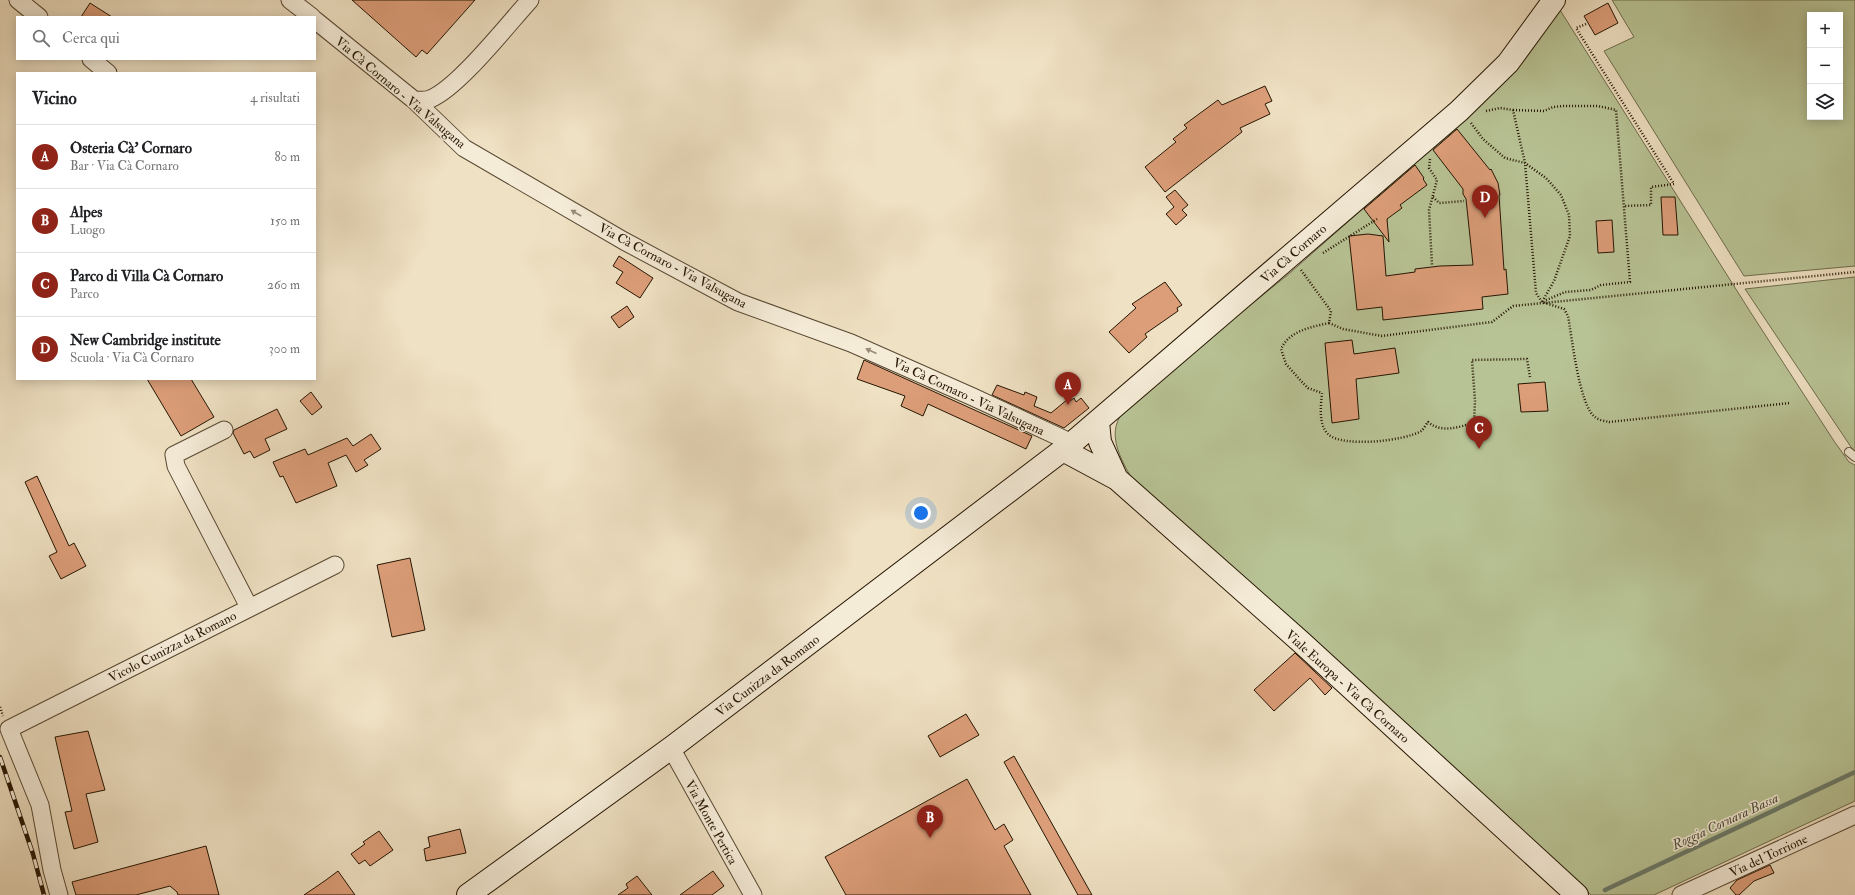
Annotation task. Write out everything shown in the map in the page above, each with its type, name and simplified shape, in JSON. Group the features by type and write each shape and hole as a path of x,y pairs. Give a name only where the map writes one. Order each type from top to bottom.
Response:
{"main road":[{"name":"Via Cà Cornaro","path":"1067,447 1098,422 1419,145 1478,111 1508,63 1554,0"},
{"path":"1098,422 1098,436 1117,479"},
{"path":"1067,447 1094,446 1103,449"},
{"path":"1067,447 1117,479"},
{"name":"Via Cunizza da Romano","path":"468,895 671,748 1067,447"},
{"name":"Viale Europa - Via Cà Cornaro","path":"1117,479 1307,647 1578,895"}],"street":[{"path":"18,0 38,16"},
{"path":"414,100 430,99 446,89 468,68 530,0"},
{"path":"293,1 311,16"},
{"name":"Via Cà Cornaro - Via Valsugana","path":"316,21 414,100 464,148 624,241 738,302 851,343 973,397 1067,447"},
{"path":"92,60 107,72"},
{"path":"224,430 174,455 176,466 249,607"},
{"name":"Vicolo Cunizza da Romano","path":"59,895 52,870 40,805 9,729 335,564"},
{"name":"Via Monte Pertica","path":"671,748 753,895"},
{"name":"Via del Torrione","path":"1681,895 1855,815"}],"path":[{"path":"1586,24 1576,28 1674,184 1651,187 1651,205 1624,206"},
{"path":"1598,106 1616,110 1630,282 1601,285 1591,290 1565,292 1542,302 1554,281 1570,236 1569,215 1561,195 1546,178 1525,163 1505,158 1483,139 1471,122 1478,111 1500,108 1544,112 1553,107 1598,106"},
{"path":"1513,110 1525,163 1536,293 1542,302 1564,309 1568,316 1581,388 1586,405 1595,417 1609,422 1790,403"},
{"path":"1419,145 1430,159 1429,168 1437,180 1429,210 1432,265"},
{"path":"1433,197 1440,203 1464,201"},
{"path":"1318,256 1377,219"},
{"path":"1305,264 1299,268 1331,311 1329,323"},
{"path":"1530,378 1527,359 1472,360 1475,401 1474,422 1460,428 1447,428 1433,426 1428,422 1421,431 1405,436 1362,442 1343,441 1328,434 1322,422 1322,392 1308,388 1302,382 1286,364 1281,349 1285,342 1295,334 1309,328 1329,323 1343,329 1382,336 1492,322 1513,306 1542,302 1855,272"}],"green space":[{"path":"1612,0 1855,0 1855,266 1744,276 1604,51 1634,37"},
{"path":"1560,10 1751,313 1834,441 1849,462 1855,465 1855,801 1654,895 1591,895 1136,486 1126,469 1118,450 1115,431 1123,412 1170,370 1290,273 1478,107 1508,78"},
{"path":"1855,277 1855,453 1745,289"}],"building":[{"path":"352,0 475,0 427,54 422,50 416,57"},
{"path":"90,3 110,16 82,16"},
{"path":"1608,3 1618,23 1595,35 1584,16"},
{"path":"1265,86 1272,101 1265,104 1270,114 1240,128 1242,132 1165,192 1145,167 1176,142 1173,139 1187,128 1184,125 1218,100 1222,105"},
{"path":"1457,129 1490,170 1491,169 1498,183 1504,270 1506,269 1508,294 1482,297 1483,309 1383,320 1382,307 1357,310 1349,236 1368,234 1383,236 1386,276 1415,272 1415,269 1440,266 1473,265 1466,199 1463,194 1463,189 1433,150"},
{"path":"1415,165 1427,185 1400,205 1402,208 1387,219 1389,242 1364,209"},
{"path":"1175,190 1188,205 1182,210 1187,215 1176,225 1166,214 1174,207 1166,197"},
{"path":"1661,197 1675,197 1678,235 1663,235"},
{"path":"1612,220 1614,252 1598,253 1596,221"},
{"path":"619,256 653,278 640,298 616,283 623,272 613,266"},
{"path":"1165,282 1182,305 1177,308 1178,311 1145,334 1147,337 1129,353 1109,332 1136,308 1132,304"},
{"path":"627,306 634,317 619,328 611,317"},
{"path":"1352,340 1354,354 1395,348 1399,373 1356,379 1359,419 1332,423 1325,343"},
{"path":"864,360 1032,436 1026,449 928,404 923,416 901,406 905,396 857,379"},
{"path":"148,380 192,380 214,417 181,436"},
{"path":"1545,382 1548,411 1521,412 1518,384"},
{"path":"997,385 1024,395 1025,392 1037,397 1034,406 1051,413 1068,399 1070,401 1074,398 1076,402 1081,398 1089,408 1064,428 992,395"},
{"path":"311,392 322,407 312,415 300,401"},
{"path":"277,409 287,429 265,439 270,450 254,458 250,451 244,454 233,433 234,430"},
{"path":"371,434 381,449 364,460 368,465 356,472 346,455 328,463 337,486 296,503 283,476 280,477 273,462 305,449 308,455 347,438 353,446"},
{"path":"37,476 69,546 74,543 86,566 61,579 49,556 57,552 25,482"},
{"path":"410,558 425,630 392,637 377,565"},
{"path":"1295,653 1332,688 1325,695 1310,678 1274,711 1254,690"},
{"path":"966,714 979,735 940,757 928,736"},
{"path":"88,731 105,790 86,794 98,842 74,849 65,812 72,811 55,737"},
{"path":"1014,756 1092,895 1078,895 1004,762"},
{"path":"967,779 995,830 1004,824 1013,840 1004,846 1031,895 846,895 825,857"},
{"path":"460,829 466,853 426,861 424,849 430,847 428,837"},
{"path":"379,831 393,850 370,866 365,860 359,864 351,854 365,844 363,842"},
{"path":"206,846 219,895 178,895 177,892 170,886 136,895 76,895 72,882"},
{"path":"1770,865 1774,873 1754,881 1739,895 1736,895 1730,888 1737,880"},
{"path":"338,871 355,895 304,895 326,880"},
{"path":"713,871 724,886 712,895 680,895"},
{"path":"637,876 652,895 618,895 628,888 626,884"}],"waterway":[{"name":"Roggia Cornara Bassa","path":"1605,890 1855,772"}],"railway":[{"path":"0,757 33,854 44,895"}],"place":[{"name":"New Cambridge institute","path":"1485,218"},
{"name":"Osteria Cà' Cornaro","path":"1068,405"},
{"name":"Parco di Villa Cà Cornaro","path":"1479,449"},
{"name":"Alpes","path":"930,838"}]}
